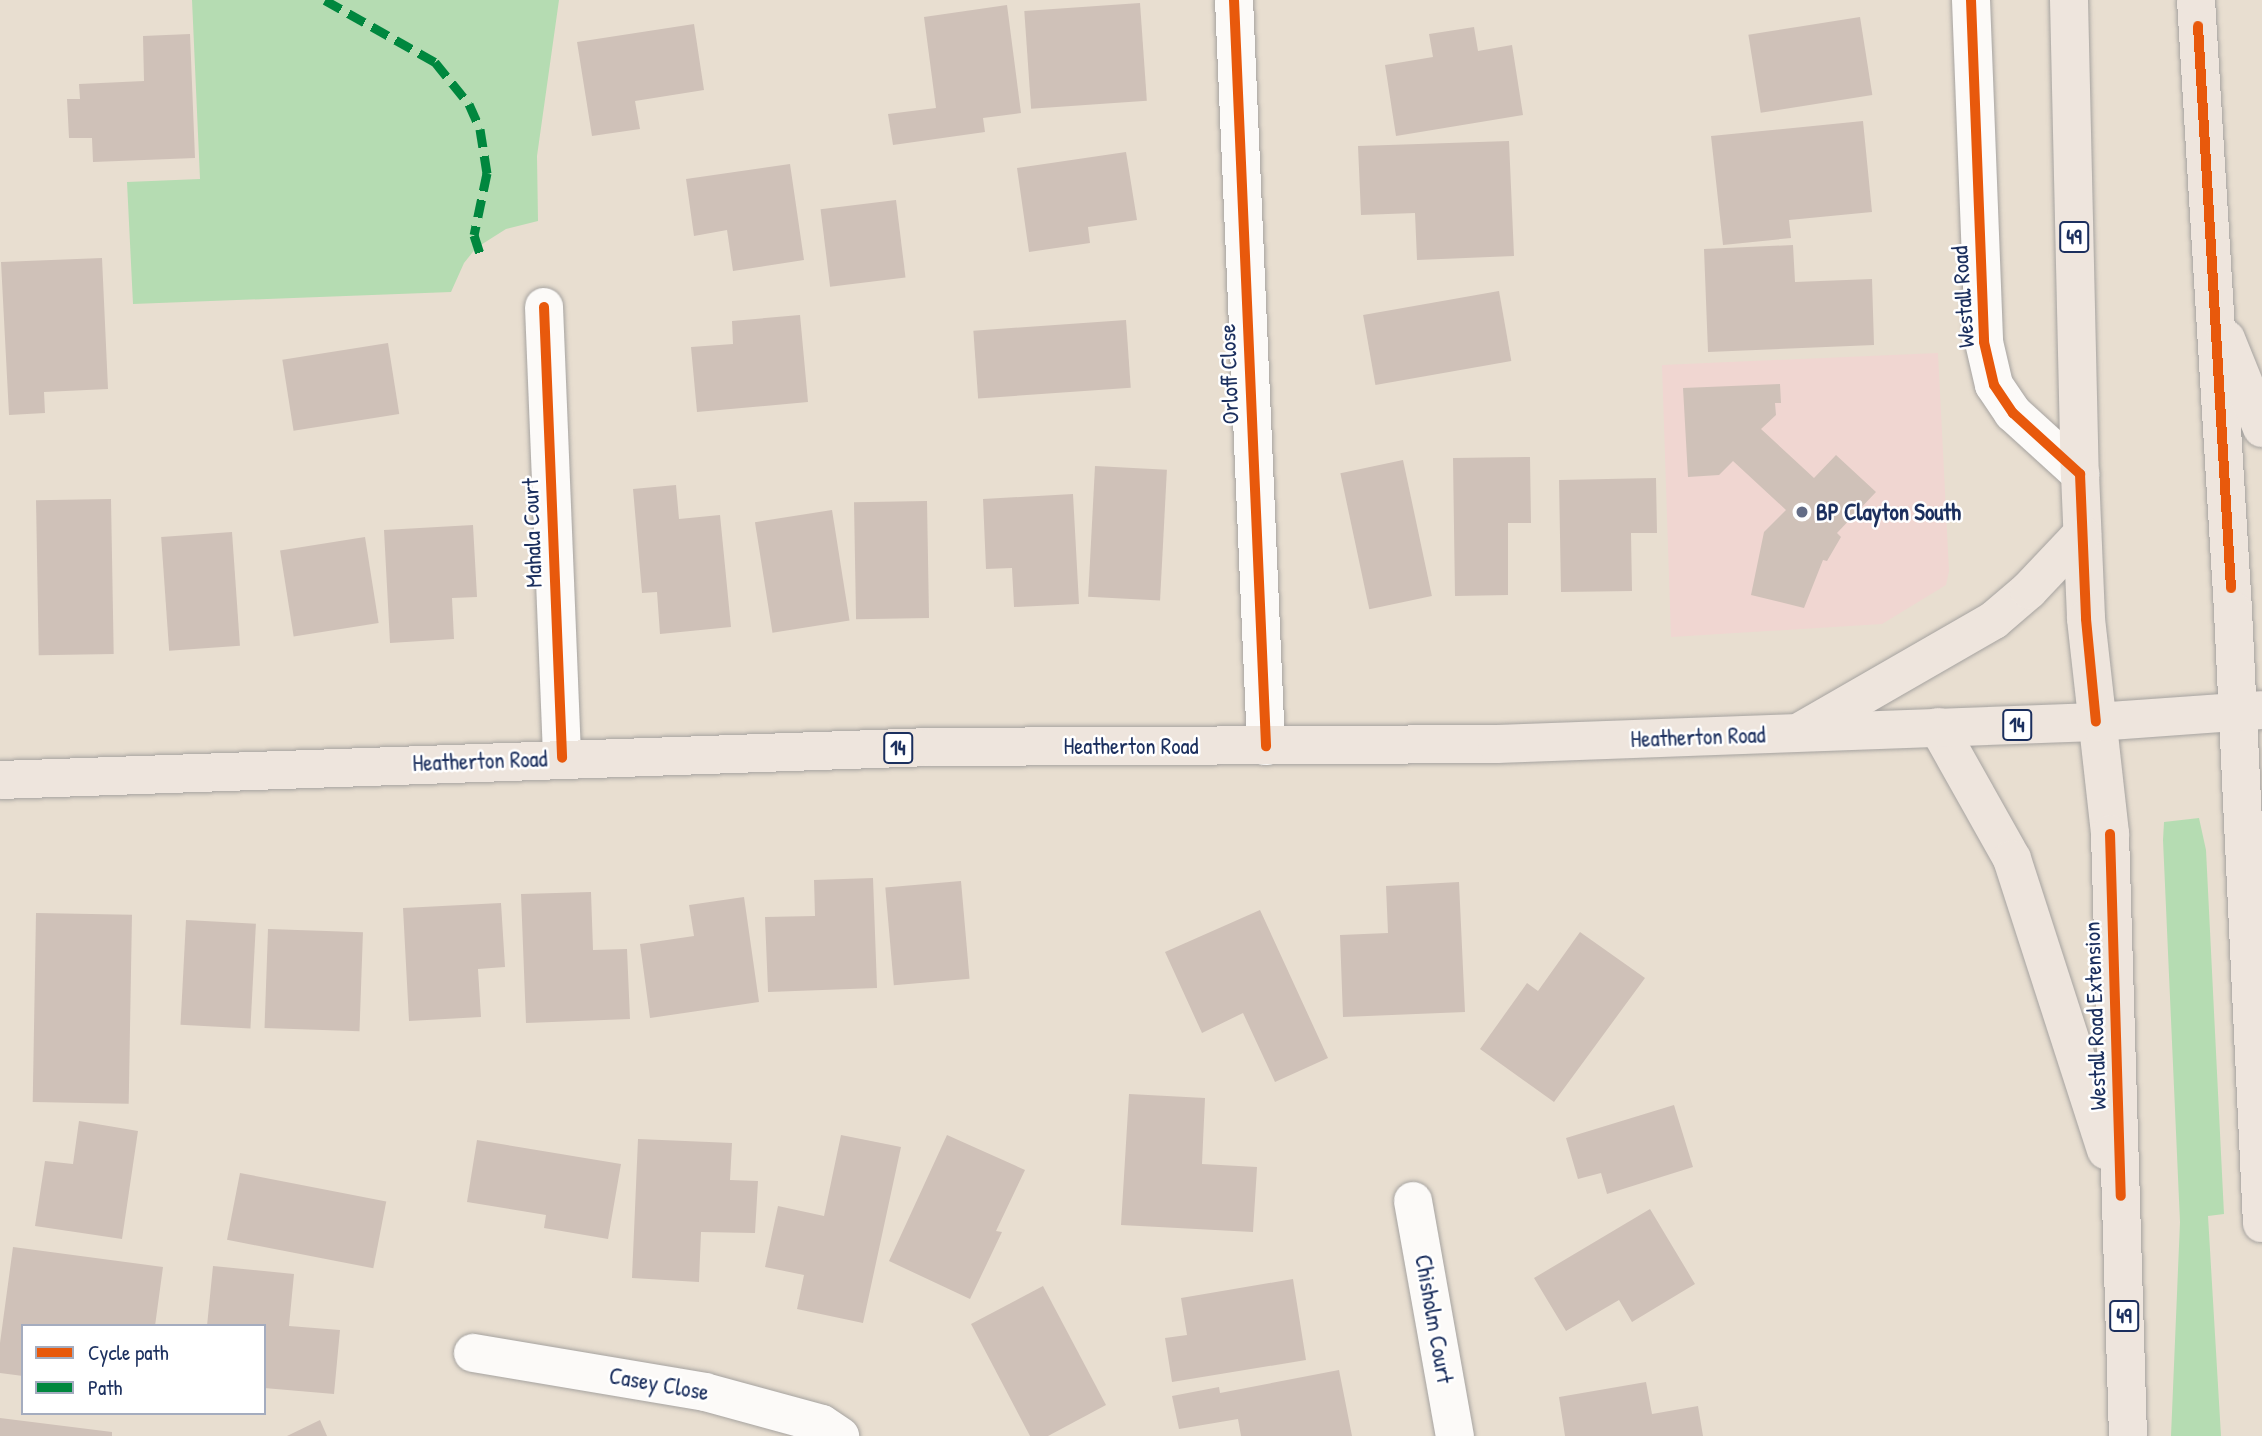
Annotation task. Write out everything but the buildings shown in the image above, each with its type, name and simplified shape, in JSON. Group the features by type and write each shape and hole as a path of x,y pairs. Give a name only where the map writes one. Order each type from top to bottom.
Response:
{"main road":[{"name":"49","path":"2069,0 2082,534 2096,722"},
{"path":"2203,9 2215,311 2250,710 2262,1223"},
{"path":"2215,311 2262,428"},
{"path":"1796,734 1994,620 2029,590 2082,534"},
{"name":"Heatherton Road","path":"0,780 931,747 1497,744 2096,722 2250,710"},
{"name":"Westall Road Extension","path":"2096,722 2110,834 2128,1436"},
{"path":"1938,727 2012,859 2121,1196"}],"street":[{"name":"Orloff Close","path":"1234,0 1266,746"},
{"name":"Westall Road","path":"1971,0 1984,342 1994,385 2013,413 2080,474"},
{"name":"Mahala Court","path":"544,306 562,758"},
{"name":"Chisholm Court","path":"1413,1201 1455,1436"},
{"name":"Casey Close","path":"473,1353 705,1392 822,1424 840,1436"}],"shaded area":[{"path":"1938,353 1949,571 1946,585 1882,624 1671,637 1662,365"}],"green space":[{"path":"192,0 559,0 537,156 538,221 506,229 476,248 464,263 451,292 133,304 127,182 200,179"},
{"path":"2199,818 2206,850 2224,1214 2208,1216 2221,1436 2171,1436 2180,1222 2163,840 2164,822"}],"marked path":[{"path":"325,0 435,62 469,104 480,129 487,173 474,235 480,254"}],"cycle path":[{"path":"1234,0 1266,746"},
{"path":"1971,0 1984,342 1994,385 2013,413 2080,474 2086,619 2096,722"},
{"path":"2198,26 2231,588"},
{"path":"544,307 562,758"},
{"path":"2110,834 2121,1196"}],"place":[{"name":"BP Clayton South","path":"1802,512"}]}
